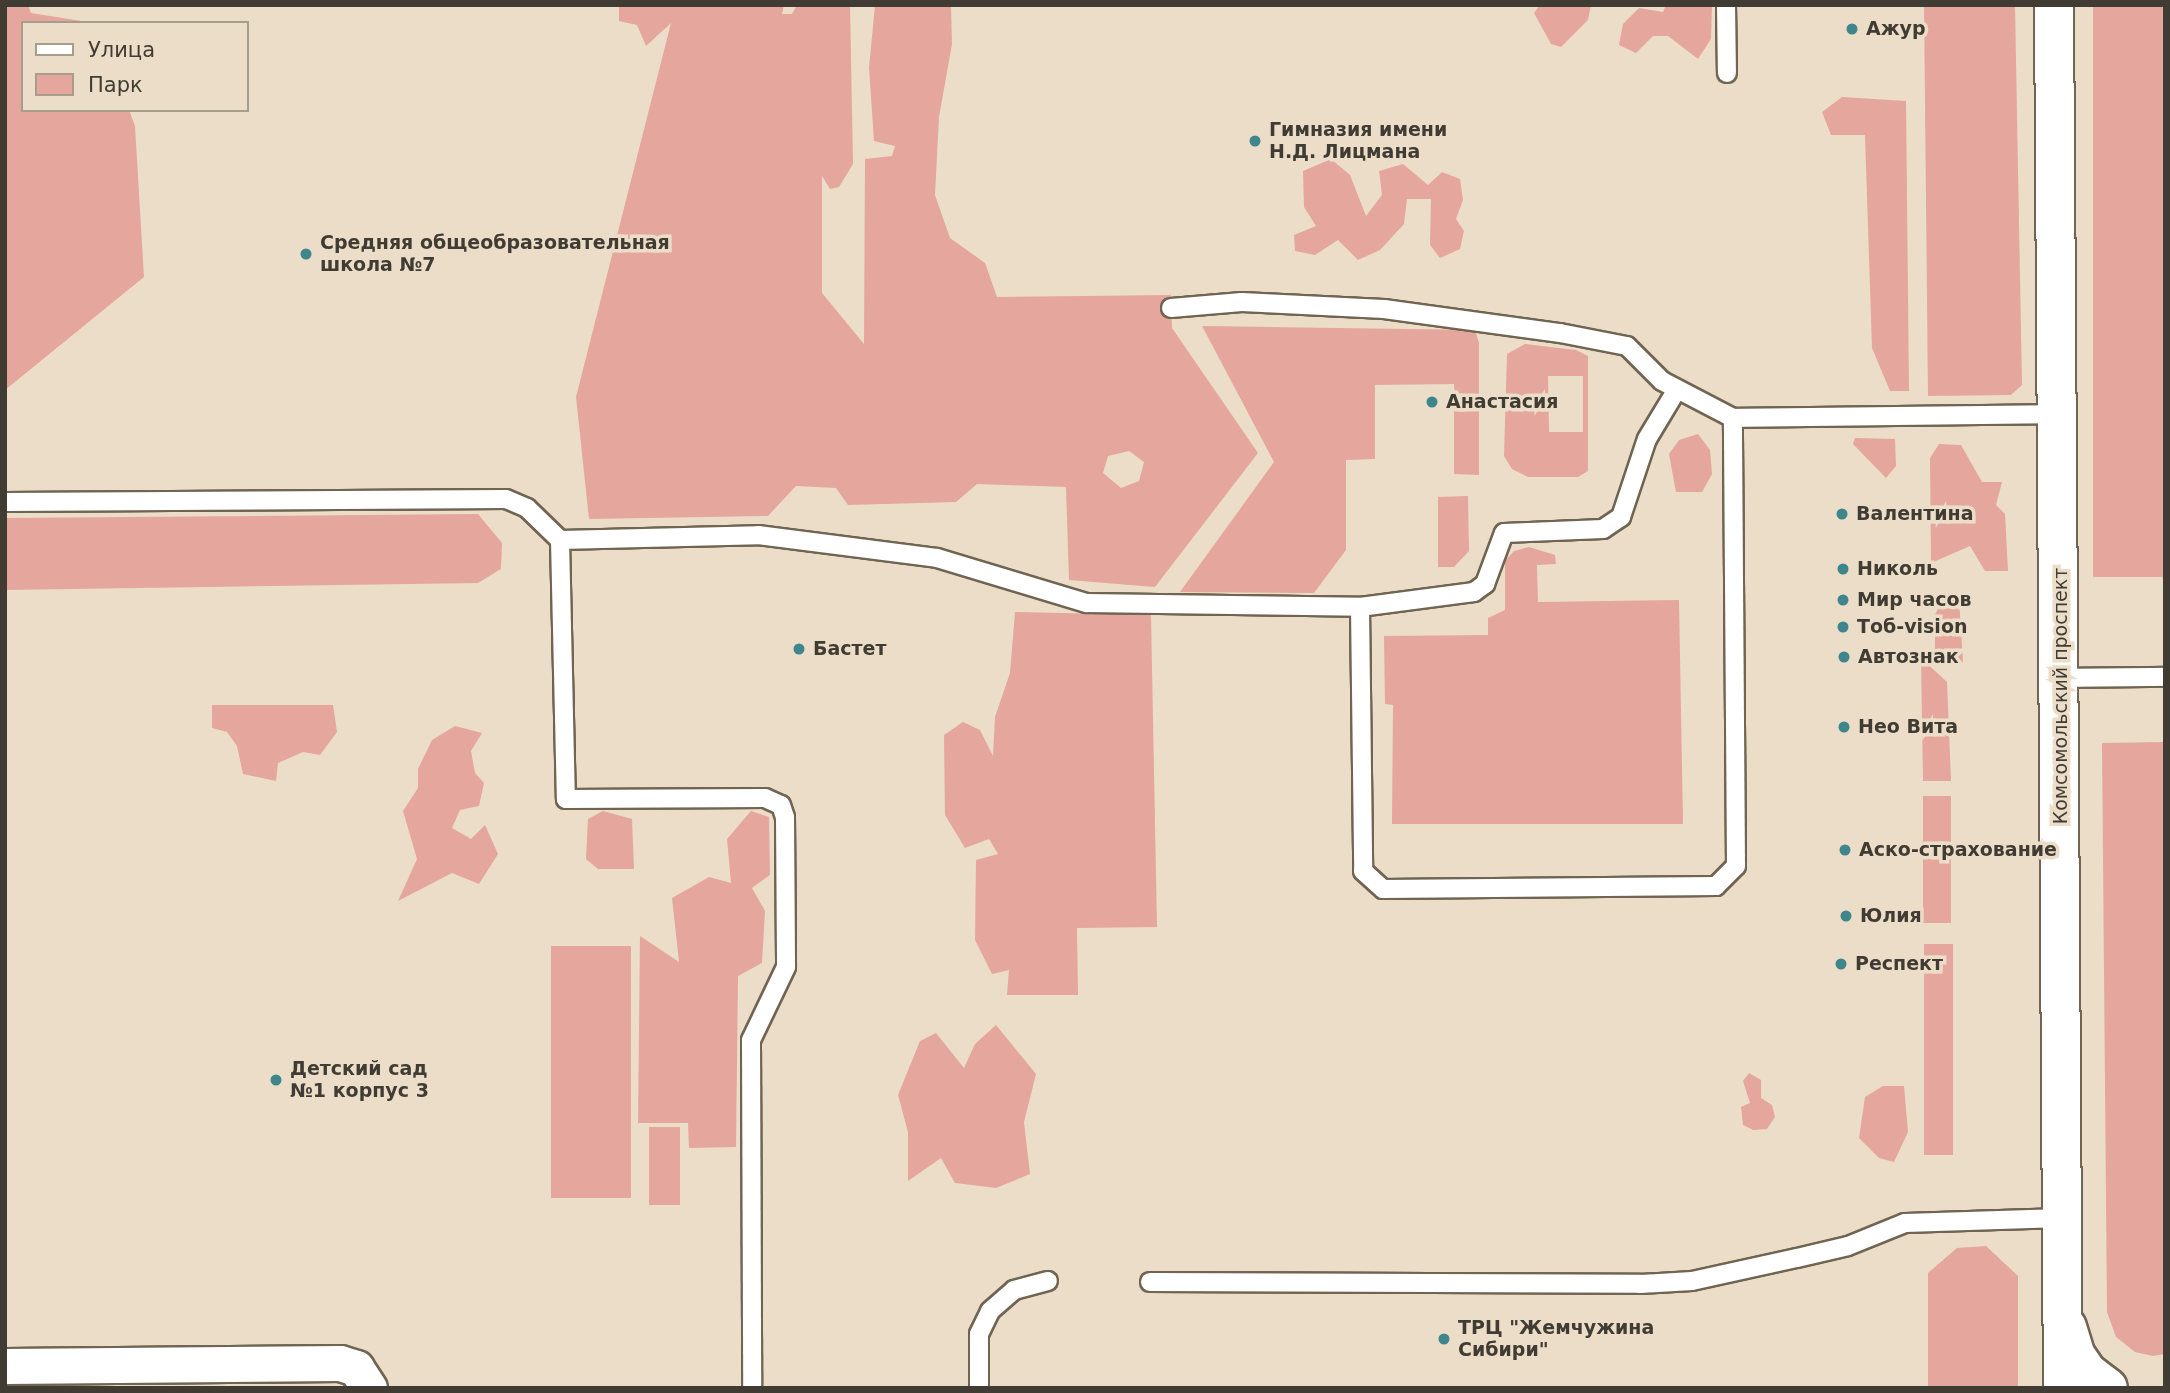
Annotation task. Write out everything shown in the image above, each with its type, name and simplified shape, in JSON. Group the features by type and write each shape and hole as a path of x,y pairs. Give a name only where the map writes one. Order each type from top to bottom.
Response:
{"main road":[{"name":"Комсомольский проспект","path":"2054,5 2061,678 2063,1388"},
{"path":"2062,1311 2075,1354 2087,1372 2108,1388"}],"street":[{"path":"5,1366 87,1377 340,1363 356,1368 369,1388"}],"lane":[{"path":"1726,5 1727,73"},
{"path":"1171,308 1242,302 1384,309 1560,333 1627,346 1676,391 1733,418 2059,414"},
{"path":"560,540 758,535 937,558 1086,603 1360,607 1474,592 1485,584 1504,533 1602,529 1621,517 1647,439 1676,391"},
{"path":"1360,607 1363,871 1383,889 1716,886 1736,866 1733,418"},
{"path":"5,502 506,499 527,508 560,540 566,799 765,798 781,805 785,817 786,967 751,1040 752,1388"},
{"path":"2061,678 2165,677"},
{"path":"1150,1282 1666,1283 1849,1246 1905,1223 2062,1218"},
{"path":"979,1388 979,1334 990,1311 1014,1290 1048,1281"}],"green space":[{"path":"5,5 28,5 31,13 81,21 21,21 21,112 130,112 135,126 144,277 5,390"},
{"path":"619,5 784,5 782,14 792,14 797,5 850,5 853,164 839,187 830,189 822,176 822,293 864,344 865,159 892,156 895,146 874,141 869,68 875,5 951,5 952,44 939,117 935,195 950,238 985,263 997,297 1171,295 1172,328 1258,453 1155,587 1069,580 1066,487 977,484 956,502 848,505 836,488 796,486 768,516 589,519 576,397 671,23 646,46 637,25 619,21","holes":["1129,451 1144,462 1139,481 1121,488 1103,473 1108,456"]},
{"path":"1540,5 1591,5 1588,20 1561,47 1551,44 1534,13"},
{"path":"1666,5 1712,5 1711,39 1698,59 1668,36 1653,36 1636,53 1619,45 1623,24 1639,8 1663,12"},
{"path":"1924,5 2015,5 2022,385 2011,395 1928,396"},
{"path":"2093,5 2165,5 2165,577 2093,577"},
{"path":"1842,97 1906,101 1909,391 1890,391 1872,348 1865,135 1831,135 1822,112"},
{"path":"1331,159 1350,175 1366,216 1382,195 1379,171 1403,164 1428,185 1442,172 1460,179 1463,200 1456,219 1464,231 1460,249 1440,258 1430,245 1431,199 1407,199 1404,224 1380,250 1358,260 1338,240 1315,255 1295,251 1294,235 1316,226 1304,207 1303,171"},
{"path":"1202,326 1475,330 1479,343 1479,475 1454,474 1454,384 1375,385 1375,459 1346,460 1346,550 1314,593 1180,592 1274,462"},
{"path":"1525,344 1576,350 1588,356 1588,471 1578,477 1528,477 1512,469 1504,456 1507,354","holes":["1548,376 1583,376 1583,432 1549,432"]},
{"path":"1698,434 1710,450 1712,474 1702,492 1676,492 1669,454 1679,440"},
{"path":"1855,438 1895,439 1896,466 1886,478 1853,444"},
{"path":"1939,444 1961,445 1982,482 2002,482 1996,505 2005,514 2008,571 1985,571 1970,546 1931,563 1930,458"},
{"path":"1468,496 1469,551 1454,567 1438,567 1438,497"},
{"path":"478,514 502,543 501,569 478,583 5,590 5,518"},
{"path":"1529,547 1555,555 1556,564 1537,565 1538,602 1679,600 1683,824 1392,824 1393,705 1385,704 1384,636 1488,635 1488,618 1505,610 1505,561 1514,551"},
{"path":"1959,598 1963,662 1947,666 1935,658 1935,615 1942,600"},
{"path":"1015,612 1151,615 1157,927 1077,928 1078,995 1007,995 1009,970 992,974 975,940 976,860 998,854 989,839 965,848 945,815 944,735 963,722 980,730 993,756 995,717 1010,673"},
{"path":"1921,658 1947,682 1951,781 1923,781"},
{"path":"212,705 333,705 337,732 320,755 303,752 278,763 276,781 243,774 237,746 227,732 212,728"},
{"path":"455,726 482,733 471,751 475,773 484,783 479,806 460,810 452,828 471,839 485,825 498,854 479,884 452,873 398,901 417,859 403,811 418,788 418,769 432,740"},
{"path":"2165,742 2165,1354 2153,1356 2135,1352 2116,1337 2107,1312 2102,743"},
{"path":"1923,796 1951,796 1951,923 1923,923"},
{"path":"603,811 632,819 634,869 598,869 586,859 588,819"},
{"path":"751,811 769,817 770,875 752,888 765,911 762,963 738,976 736,1147 689,1148 688,1123 638,1123 640,936 679,962 672,898 709,877 731,883 727,839"},
{"path":"1924,944 1953,944 1953,1155 1924,1155"},
{"path":"551,946 631,946 631,1198 551,1198"},
{"path":"996,1025 1036,1074 1024,1122 1030,1174 996,1188 955,1183 941,1158 908,1181 908,1132 898,1095 920,1041 936,1033 964,1068 975,1044"},
{"path":"1749,1073 1761,1080 1761,1098 1772,1105 1775,1117 1767,1129 1753,1130 1743,1125 1741,1107 1750,1103 1743,1081"},
{"path":"1883,1086 1904,1086 1908,1132 1894,1162 1879,1158 1859,1138 1865,1097"},
{"path":"649,1127 680,1127 680,1205 649,1205"},
{"path":"1986,1246 2018,1276 2018,1388 1928,1388 1928,1273 1957,1248"}],"place":[{"name":"Ажур","path":"1852,29"},
{"name":"Гимназия имени Н.Д. Лицмана","path":"1255,141"},
{"name":"Средняя общеобразовательная школа №7","path":"306,254"},
{"name":"Анастасия","path":"1432,402"},
{"name":"Валентина","path":"1842,514"},
{"name":"Николь","path":"1843,569"},
{"name":"Мир часов","path":"1843,600"},
{"name":"Тоб-vision","path":"1843,627"},
{"name":"Бастет","path":"799,649"},
{"name":"Автознак","path":"1844,657"},
{"name":"Нео Вита","path":"1844,727"},
{"name":"Аско-страхование","path":"1845,850"},
{"name":"Юлия","path":"1846,916"},
{"name":"Респект","path":"1841,964"},
{"name":"Детский сад №1 корпус 3","path":"276,1080"},
{"name":"ТРЦ \"Жемчужина Сибири\"","path":"1444,1339"}]}
